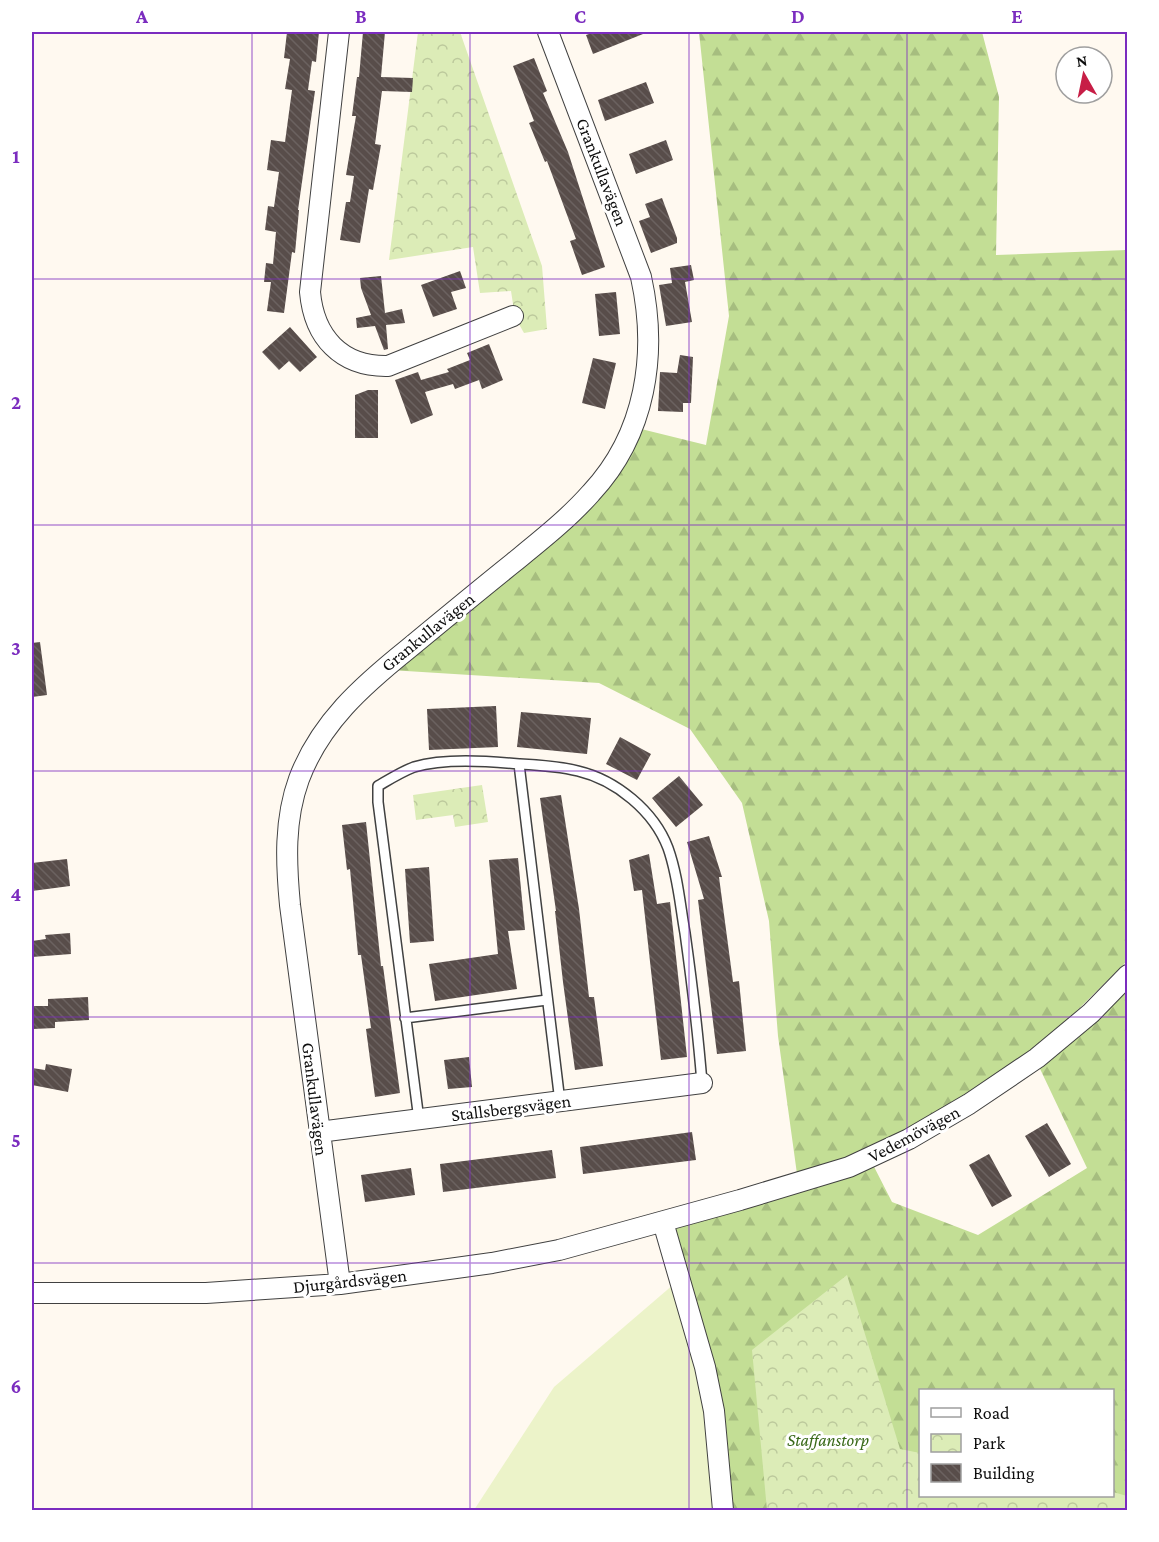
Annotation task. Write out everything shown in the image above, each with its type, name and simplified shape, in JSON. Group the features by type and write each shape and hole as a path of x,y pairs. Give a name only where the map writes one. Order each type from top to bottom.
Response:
{"street":[{"path":"339,32 310,292 314,316 323,334 336,349 353,360 372,366 388,366 513,316"},
{"name":"Grankullavägen","path":"340,1284 286,865 292,804 298,780 309,755 326,727 351,697 549,534 592,493 606,476 628,439 643,396 649,336 647,306 641,277 548,32"},
{"name":"Vedemövägen","path":"663,1222 830,1174 866,1161 909,1139 969,1104 1037,1058 1091,1013 1128,975"},
{"name":"Stallsbergsvägen","path":"319,1132 702,1083"},
{"path":"663,1222 705,1367 714,1411 723,1510"},
{"name":"Djurgårdsvägen","path":"32,1293 206,1293 340,1284 492,1263 568,1247 663,1222"}],"lane":[{"path":"419,1120 380,825 378,786 395,775 416,767 480,761 578,771 599,778 624,793 644,810 660,831 668,848 677,880 689,962 702,1083"},
{"path":"519,764 560,1102"},
{"path":"405,1018 547,1000"}],"green space":[{"path":"418,32 460,32 542,266 547,329 524,333 515,317 511,291 480,293 473,247 389,260"},
{"path":"699,32 982,32 999,97 996,255 1127,250 1127,961 1040,1047 1127,966 1127,1510 725,1510 667,1214 797,1174 778,1036 769,921 742,803 690,729 599,683 374,669 478,588 585,490 629,426 706,445 729,316","holes":["1033,1054 1087,1168 978,1235 892,1202 867,1153 919,1129"]},
{"path":"482,785 488,822 455,827 453,815 416,820 413,795"},
{"name":"Staffanstorp","path":"847,1275 900,1449 919,1453 919,1497 1114,1497 1114,1492 1127,1496 1127,1510 767,1510 752,1350"},
{"path":"681,1278 725,1510 474,1510 554,1387"}],"building":[{"path":"287,32 319,32 316,62 312,61 308,90 315,91 298,210 295,253 292,252 284,313 267,311 271,282 264,282 266,263 273,264 276,232 265,230 268,206 274,207 279,172 267,170 271,140 285,142 292,90 285,89 290,59 284,58"},
{"path":"363,32 385,32 381,77 413,78 412,92 382,91 375,144 381,145 373,190 369,189 360,243 340,240 346,202 350,202 354,176 346,175 356,116 352,116 357,77 359,77"},
{"path":"595,32 648,32 593,54 586,35"},
{"path":"534,58 547,91 543,93 568,152 605,267 582,275 570,241 576,239 547,161 545,162 529,123 534,121 513,66"},
{"path":"646,82 654,103 605,121 598,100"},
{"path":"666,140 673,160 636,174 629,154"},
{"path":"662,198 677,243 651,253 639,221 650,217 645,204"},
{"path":"691,265 694,280 685,282 692,322 666,326 659,285 672,283 670,268"},
{"path":"460,271 466,288 451,292 457,309 433,317 421,285"},
{"path":"381,276 385,313 402,309 405,323 386,325 388,349 384,350 375,326 357,328 356,318 371,315 361,288 360,278"},
{"path":"616,292 620,334 599,336 595,294"},
{"path":"290,327 317,357 300,372 289,361 279,370 262,352"},
{"path":"489,344 503,380 482,389 479,380 455,389 453,384 425,392 433,415 411,424 395,380 418,372 421,380 449,372 447,369 470,360 467,353"},
{"path":"680,355 693,357 691,403 683,403 683,412 658,411 660,372 677,373"},
{"path":"593,358 616,363 605,409 582,403"},
{"path":"368,390 378,390 378,438 355,438 355,395"},
{"path":"40,642 47,695 32,697 32,643"},
{"path":"496,706 498,747 429,750 427,709"},
{"path":"521,712 591,718 587,754 517,747"},
{"path":"620,737 651,754 637,780 606,764"},
{"path":"679,776 703,805 676,827 652,798"},
{"path":"561,795 579,909 589,997 594,997 603,1066 575,1070 540,798"},
{"path":"366,822 381,966 383,966 400,1093 375,1097 366,1029 371,1028 361,955 358,955 350,869 347,870 342,825"},
{"path":"709,836 722,877 719,877 733,982 739,981 746,1051 717,1054 698,900 704,899 687,842"},
{"path":"649,854 657,904 670,902 687,1057 661,1060 642,890 634,891 629,860"},
{"path":"518,858 525,930 508,931 517,989 435,1001 429,964 498,954 489,860"},
{"path":"67,859 70,886 32,891 32,863"},
{"path":"429,867 434,941 410,943 405,869"},
{"path":"70,933 71,954 32,957 32,941 46,939 45,935"},
{"path":"88,997 89,1020 55,1022 55,1028 33,1029 32,1006 48,1006 48,999"},
{"path":"469,1057 472,1087 448,1089 444,1060"},
{"path":"46,1064 72,1069 68,1092 32,1085 32,1068 45,1070"},
{"path":"1047,1123 1071,1164 1049,1177 1025,1136"},
{"path":"692,1132 696,1160 583,1174 580,1147"},
{"path":"552,1150 556,1178 443,1192 440,1164"},
{"path":"989,1154 1012,1196 992,1207 969,1165"},
{"path":"411,1168 415,1195 365,1202 361,1175"}]}
